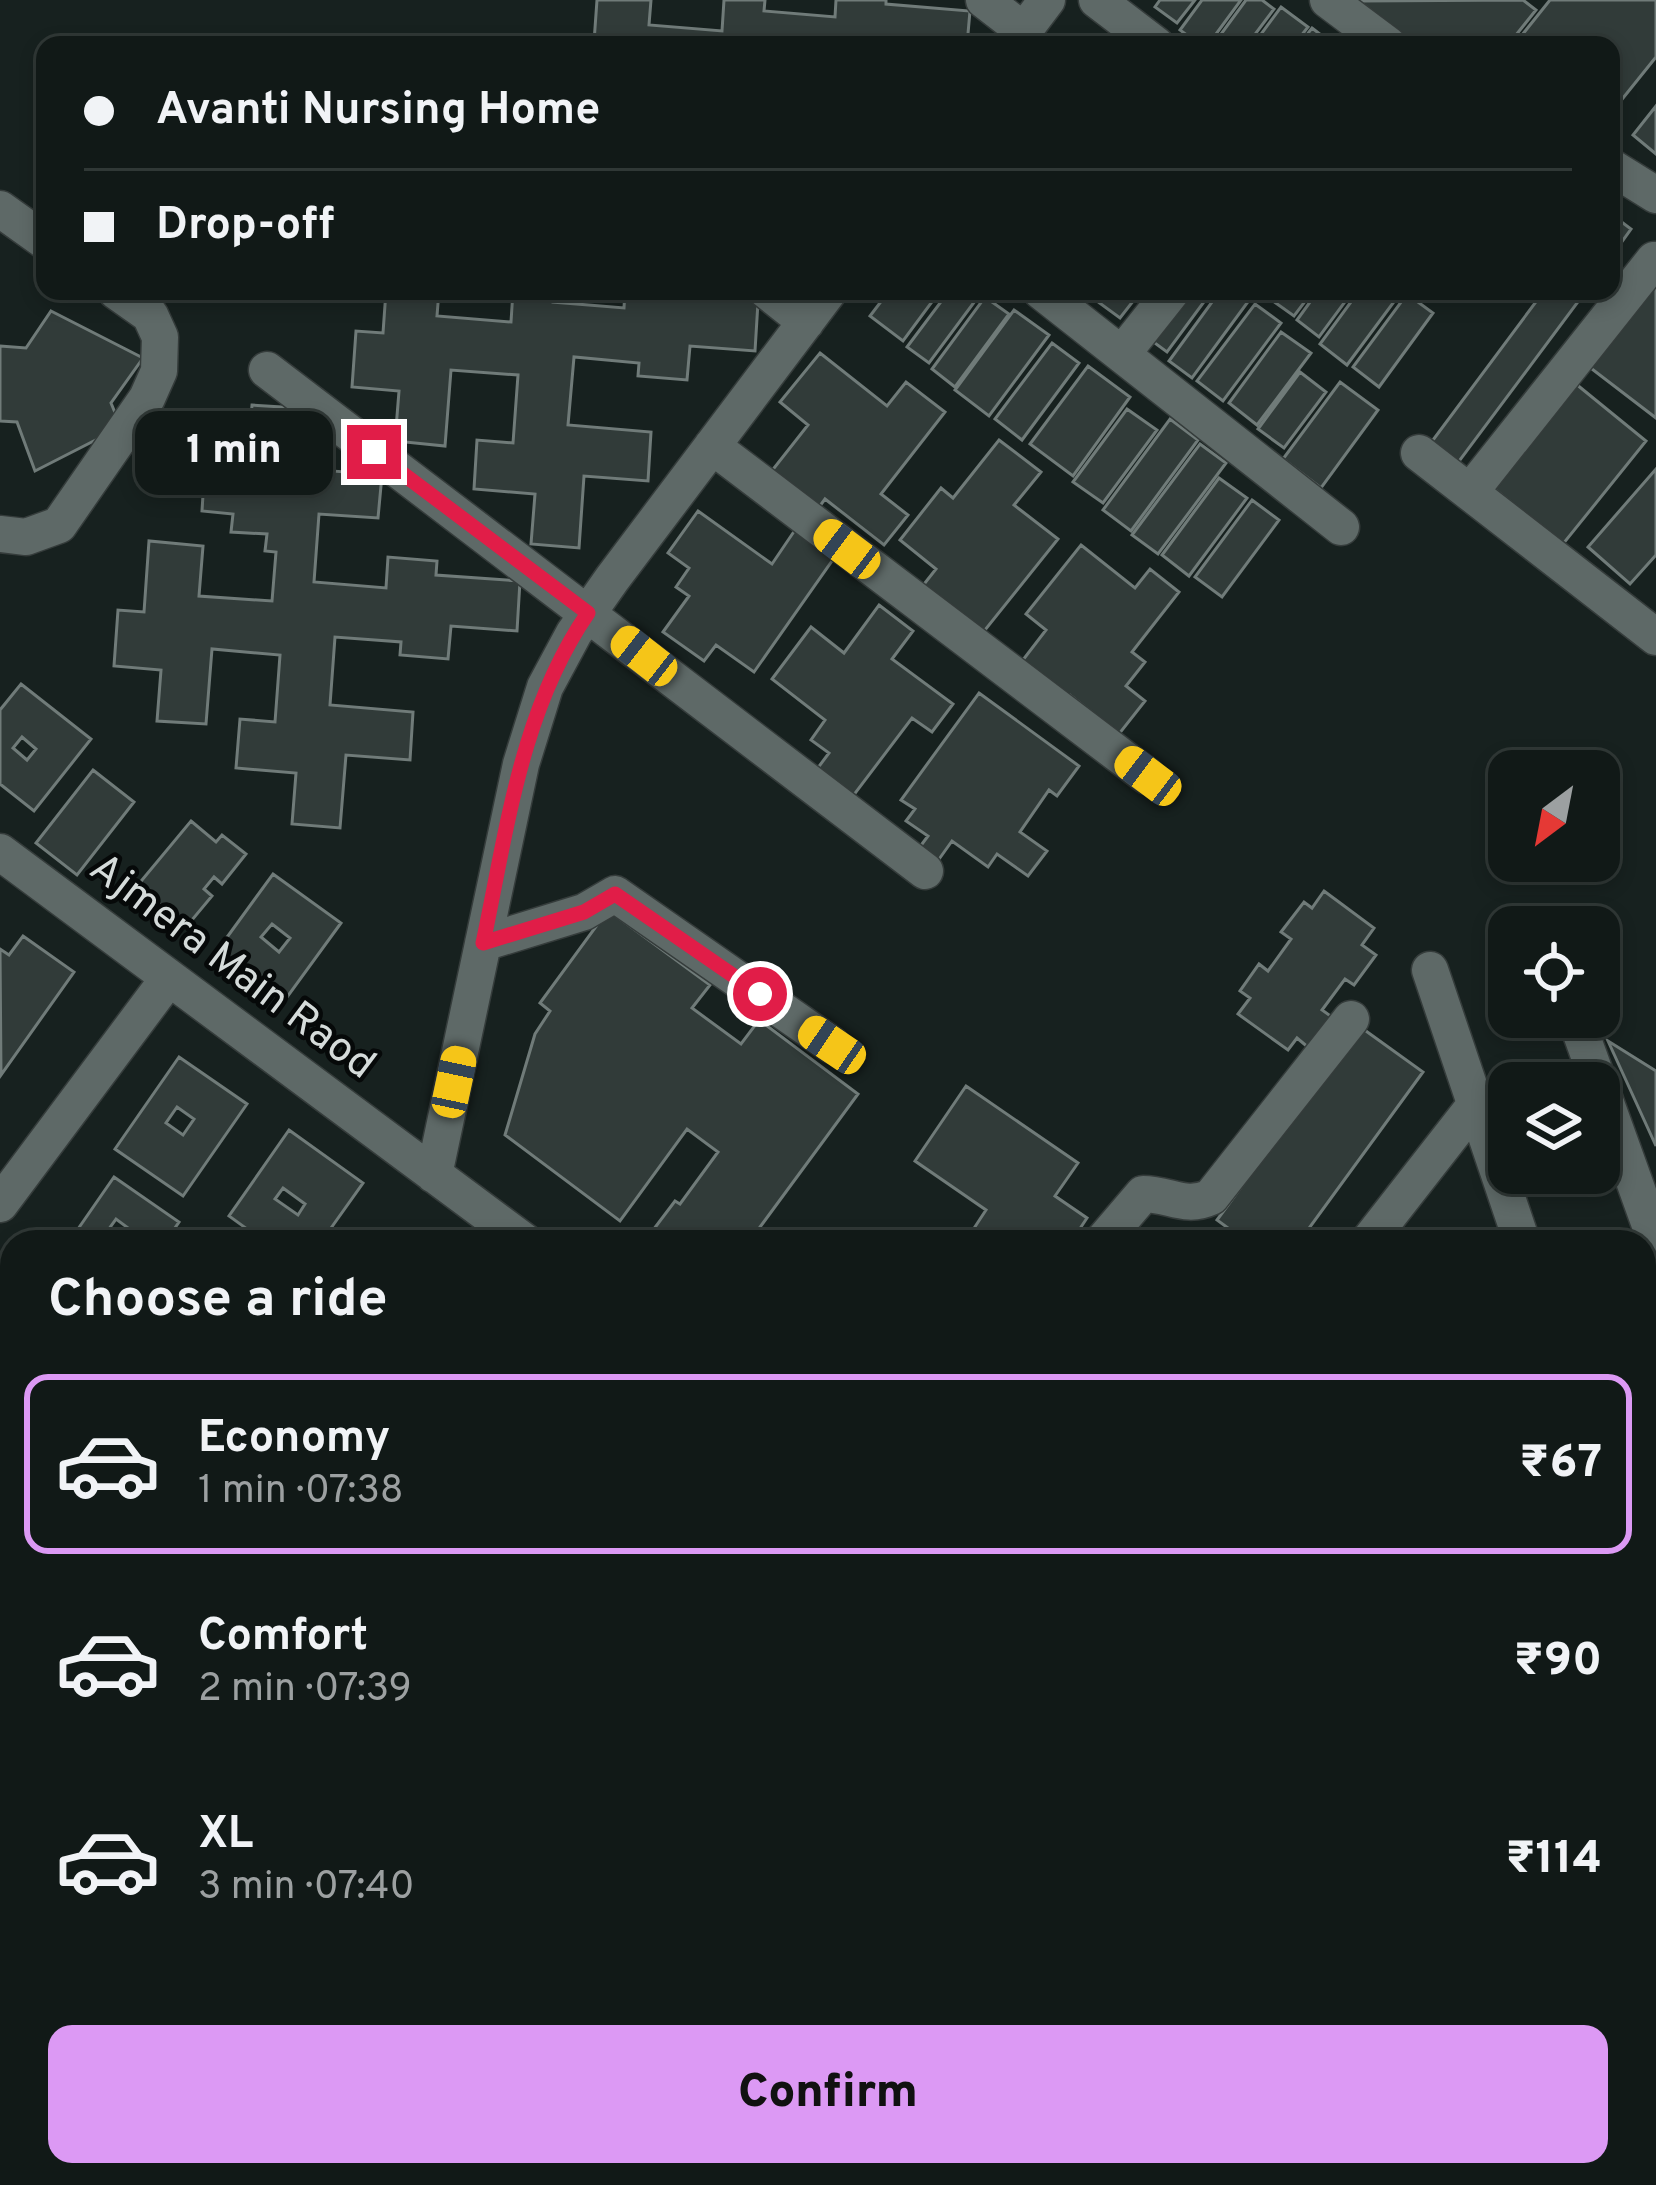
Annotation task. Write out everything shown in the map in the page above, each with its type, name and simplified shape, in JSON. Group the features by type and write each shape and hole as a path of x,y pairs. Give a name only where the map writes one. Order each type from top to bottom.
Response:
{"street":[{"path":"984,0 1017,36"},
{"path":"1020,36 1047,0"},
{"path":"1097,0 1144,36"},
{"path":"1328,0 1376,36"},
{"path":"1620,173 1656,195"},
{"path":"0,209 36,235"},
{"path":"1470,492 1654,260"},
{"path":"0,534 26,537 59,525 147,398 159,371 160,337 150,315 129,300"},
{"path":"778,300 806,322"},
{"path":"434,1175 521,764 545,687 588,613 822,300"},
{"path":"1053,300 1341,526"},
{"path":"1122,354 1165,300"},
{"path":"267,370 926,871"},
{"path":"712,446 1148,776"},
{"path":"1419,452 1649,617"},
{"name":"Ajmera Main Raod","path":"0,852 509,1230"},
{"path":"483,943 584,912 615,894 832,1045"},
{"path":"1430,970 1518,1230"},
{"path":"0,1204 168,979"},
{"path":"1112,1230 1143,1194 1186,1205 1211,1197 1351,1019"},
{"path":"1583,1038 1652,1230"},
{"path":"1378,1230 1474,1105"}],"building":[{"path":"597,0 651,0 649,25 722,31 724,0 765,0 764,11 835,17 836,0 886,0 886,4 970,11 968,36 594,36"},
{"path":"1160,0 1195,0 1177,23 1155,7"},
{"path":"1202,0 1241,0 1215,36 1188,36 1180,30"},
{"path":"1246,0 1262,0 1274,9 1254,36 1220,36"},
{"path":"1523,0 1536,10 1515,36 1403,36 1359,1"},
{"path":"1550,0 1656,0 1656,57 1620,102 1620,36 1521,36"},
{"path":"1281,7 1308,27 1301,36 1260,36"},
{"path":"1656,106 1656,154 1633,135"},
{"path":"1620,221 1631,229 1620,244"},
{"path":"1656,279 1656,418 1588,366"},
{"path":"385,300 438,300 437,316 511,322 512,300 624,308 624,300 758,302 755,351 690,346 687,380 638,376 639,363 574,357 568,425 651,432 648,481 584,476 579,548 531,544 535,494 474,489 477,440 513,443 518,375 451,370 445,446 395,441 399,391 352,387 356,331 383,333"},
{"path":"882,300 933,300 903,341 870,316"},
{"path":"942,300 976,300 929,363 907,347"},
{"path":"983,300 1009,314 955,387 932,369"},
{"path":"1095,300 1134,300 1120,318"},
{"path":"1181,300 1205,300 1167,352 1152,341"},
{"path":"1213,300 1249,300 1192,378 1169,361"},
{"path":"1272,300 1306,300 1294,316"},
{"path":"1311,300 1346,300 1319,337 1297,320"},
{"path":"1352,300 1395,300 1347,365 1320,344"},
{"path":"1403,300 1415,300 1433,313 1379,387 1353,367"},
{"path":"1537,300 1579,300 1457,464 1430,444"},
{"path":"1255,304 1281,323 1223,401 1197,381"},
{"path":"1014,310 1049,335 989,416 955,390"},
{"path":"51,311 143,358 111,403 121,427 35,471 17,422 0,421 0,346 26,348"},
{"path":"1281,332 1311,353 1257,425 1229,403"},
{"path":"1052,343 1079,363 1022,440 995,419"},
{"path":"820,353 887,406 906,382 945,412 881,494 908,515 884,545 825,499 814,514 767,477 808,425 780,402"},
{"path":"1088,366 1130,397 1073,476 1030,444"},
{"path":"1300,372 1326,392 1284,448 1258,429"},
{"path":"1340,382 1378,410 1321,488 1283,459"},
{"path":"1576,384 1646,441 1563,544 1493,488"},
{"path":"252,405 313,409 308,469 382,475 378,518 319,514 314,582 386,588 388,557 437,561 436,575 520,581 517,631 451,626 448,659 400,655 401,642 335,637 330,705 413,712 410,760 346,755 340,828 292,824 296,773 236,768 240,719 275,722 280,655 212,649 206,724 157,721 161,670 114,666 118,610 144,612 149,541 203,546 199,596 272,601 276,552 265,551 267,534 231,532 233,514 202,511 204,479 246,483"},
{"path":"1127,409 1157,430 1103,503 1073,482"},
{"path":"1170,419 1198,440 1131,531 1103,510"},
{"path":"999,440 1041,472 1014,505 1058,539 977,640 917,593 936,569 900,540 941,488 953,498"},
{"path":"1200,444 1226,463 1158,554 1132,535"},
{"path":"1656,469 1656,555 1630,584 1588,547"},
{"path":"1219,478 1247,498 1189,576 1162,555"},
{"path":"1252,500 1279,520 1222,597 1195,577"},
{"path":"698,511 772,564 795,530 834,558 754,672 716,645 704,661 663,632 689,596 676,587 689,568 668,553"},
{"path":"1081,545 1135,588 1150,569 1179,592 1132,652 1145,662 1126,686 1145,701 1119,734 1070,695 1062,705 1016,669 1046,630 1026,614"},
{"path":"879,605 913,631 892,659 953,704 932,732 912,718 850,800 814,773 829,753 811,740 825,720 772,679 811,627 844,653"},
{"path":"21,684 91,739 34,811 0,784 0,710","holes":["22,737 36,749 27,760 13,748"]},
{"path":"979,693 1079,766 1057,796 1049,790 1020,832 1047,851 1028,876 997,854 988,867 952,841 932,869 913,856 928,836 906,821 915,809 901,800"},
{"path":"93,770 134,802 77,875 36,843"},
{"path":"191,821 216,842 222,835 246,854 222,884 214,877 204,889 212,896 187,926 137,886"},
{"path":"273,874 341,923 285,1000 217,951","holes":["272,924 290,938 279,952 261,937"]},
{"path":"1324,891 1374,928 1362,945 1376,955 1354,985 1345,979 1322,1010 1332,1017 1309,1048 1297,1038 1288,1050 1238,1014 1250,998 1240,991 1259,964 1268,971 1291,939 1281,932 1304,902 1312,908"},
{"path":"608,910 710,985 692,1008 741,1044 759,1020 858,1094 758,1230 653,1230 675,1201 680,1204 718,1152 687,1129 620,1221 505,1135 535,1034 550,1011 540,1003"},
{"path":"23,936 74,972 1,1075 0,949 9,955"},
{"path":"1359,1026 1423,1072 1308,1230 1231,1230 1217,1220"},
{"path":"1608,1041 1656,1071 1656,1146 1620,1062"},
{"path":"179,1057 247,1104 183,1196 115,1149","holes":["177,1107 194,1119 183,1135 166,1123"]},
{"path":"966,1086 1078,1163 1055,1196 1087,1218 1079,1230 973,1230 986,1210 915,1161"},
{"path":"289,1130 363,1183 330,1230 248,1230 229,1216","holes":["283,1188 305,1204 298,1215 275,1199"]},
{"path":"114,1177 179,1222 173,1230 131,1230 116,1219 108,1230 77,1230"}],"route":[{"path":"374,452 588,613 545,687 521,764 483,943 584,912 615,894 760,994"}]}
